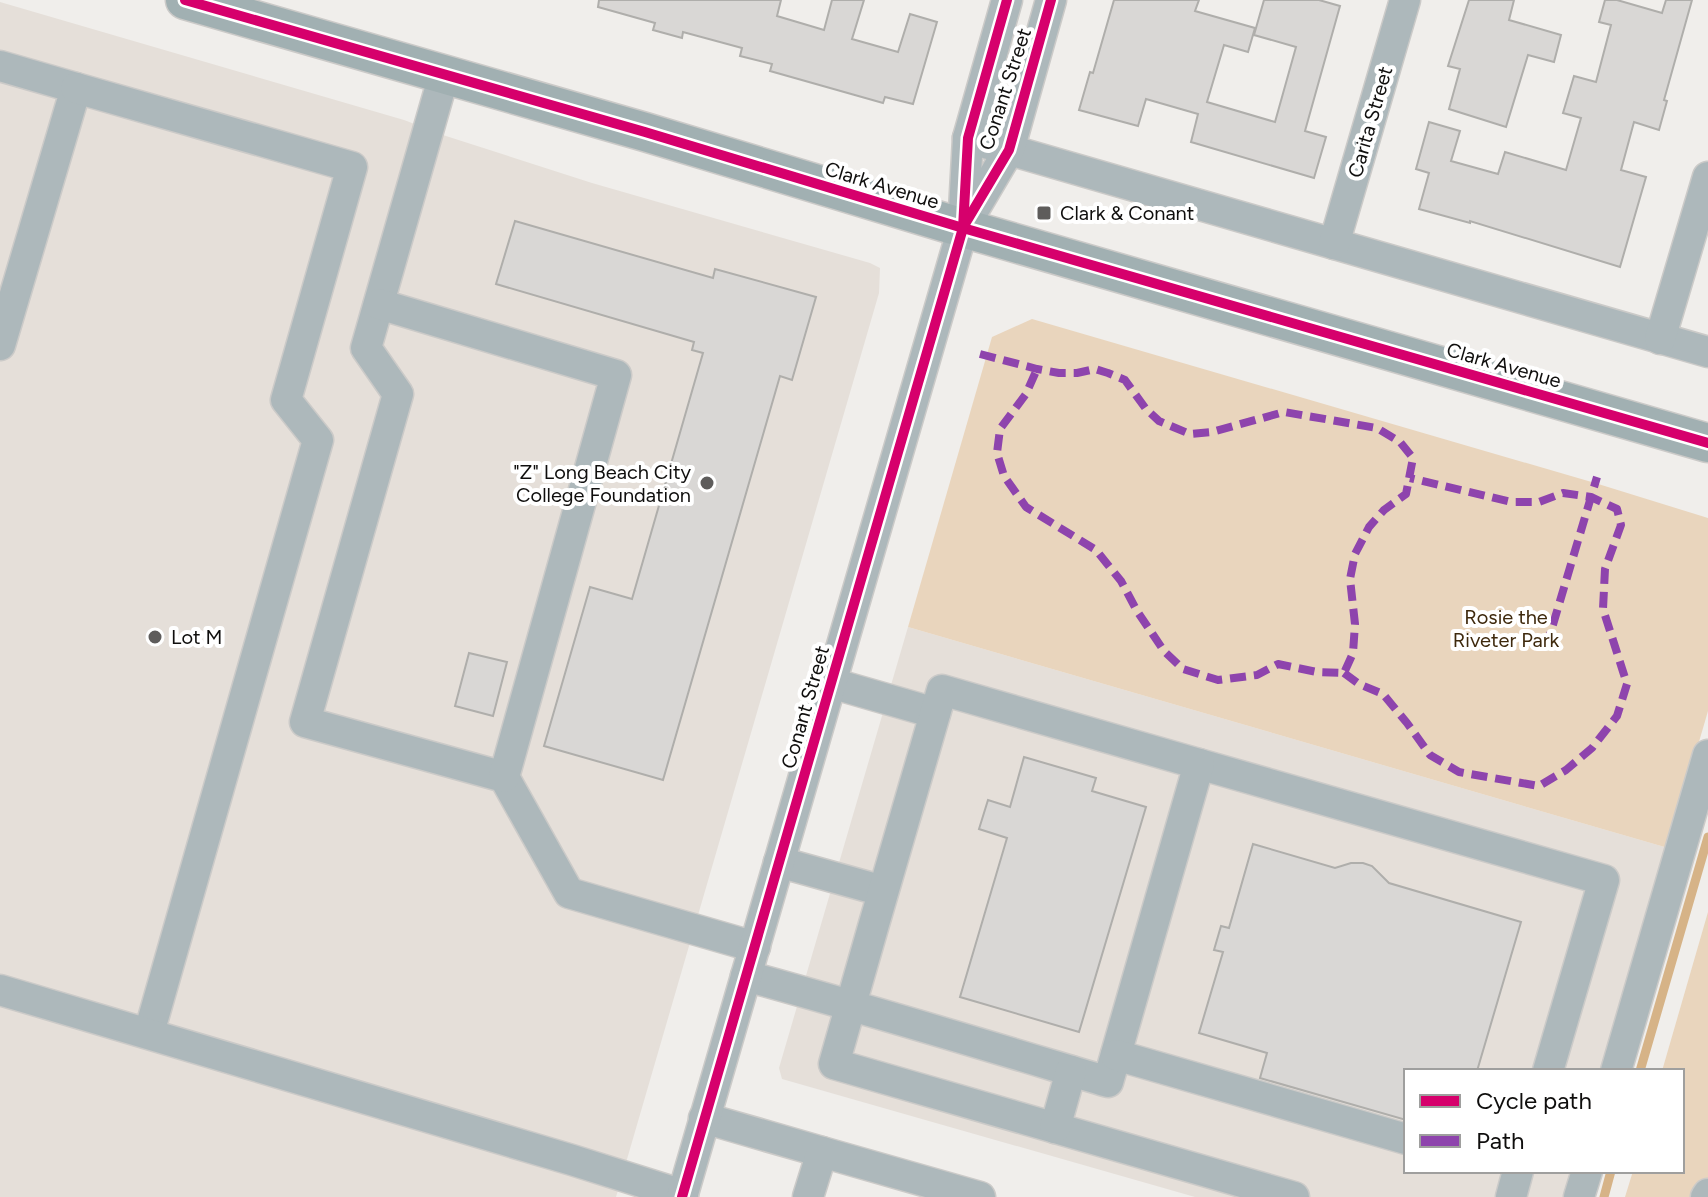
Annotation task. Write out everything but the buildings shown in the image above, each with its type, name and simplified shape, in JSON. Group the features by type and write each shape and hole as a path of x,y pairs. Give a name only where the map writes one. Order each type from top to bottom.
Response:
{"main road":[{"name":"Clark Avenue","path":"185,0 1708,443"}],"street":[{"name":"Conant Street","path":"682,1196 963,228 968,138 1007,0"},
{"name":"Conant Street","path":"963,228 1009,150 1051,0"},
{"name":"Carita Street","path":"1334,244 1405,0"},
{"path":"0,66 352,167 286,400 318,440 149,1033"},
{"path":"444,75 366,348 398,394 305,722 504,777"},
{"path":"0,345 76,88"},
{"path":"968,138 1708,352"},
{"path":"1660,339 1708,177"},
{"path":"379,304 616,375 504,777 569,893 755,947"},
{"path":"831,683 939,702 1199,764 1604,880 1549,1069"},
{"path":"939,702 834,1064 1294,1197"},
{"path":"1617,1069 1708,755"},
{"path":"746,976 1108,1082 1199,764"},
{"path":"779,862 883,891"},
{"path":"0,990 572,1160 682,1196"},
{"path":"1116,1055 1404,1138"},
{"path":"1055,1128 1071,1071"},
{"path":"704,1118 980,1197"},
{"path":"808,1197 822,1152"},
{"path":"1511,1197 1517,1173"},
{"path":"1579,1197 1586,1173"}],"shaded area":[{"path":"0,2 404,120 592,183 880,268 879,293 616,1197 0,1197"},
{"path":"908,627 1668,848 1603,1069 1404,1069 1404,1173 1571,1173 1564,1197 1195,1197 782,1079 779,1068"}],"green space":[{"name":"Rosie the Riveter Park","path":"1032,319 1708,518 1708,711 1668,848 908,627 992,337"},
{"path":"1708,912 1708,1197 1625,1197 1632,1173 1684,1173 1684,1069 1663,1069"}],"waterway":[{"path":"1641,1069 1708,837"},
{"path":"1604,1197 1610,1173"}],"marked path":[{"path":"980,354 1059,373 1095,369 1108,373 1125,380 1159,421 1190,434 1212,432 1284,412 1377,428 1400,442 1413,458 1406,494 1384,510 1369,527 1355,554 1350,579 1355,624 1353,653 1344,673 1317,672 1278,664 1257,675 1218,680 1183,669 1164,651 1121,581 1096,550 1026,507 1004,476 997,453 1000,429 1026,394 1037,369"},
{"path":"1546,648 1597,477"},
{"path":"1344,673 1359,684 1383,694 1430,755 1459,772 1539,786 1566,770 1592,748 1617,716 1627,684 1603,609 1605,569 1621,525 1617,509 1591,497 1563,493 1539,502 1512,502 1410,478"}],"cycle path":[{"path":"185,0 1708,443"},
{"path":"682,1197 963,228 968,138 1007,0"},
{"path":"965,224 1009,150 1051,0"}],"place":[{"name":"Clark & Conant","path":"1044,213"},
{"name":"\"Z\" Long Beach City College Foundation","path":"707,483"},
{"name":"Lot M","path":"155,637"}]}
